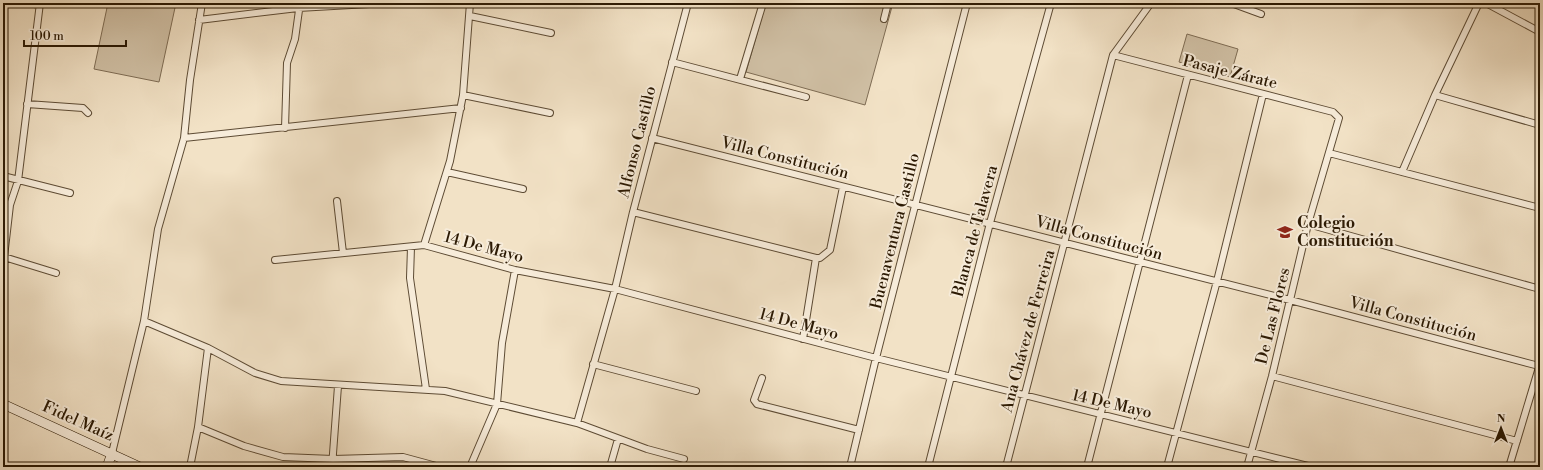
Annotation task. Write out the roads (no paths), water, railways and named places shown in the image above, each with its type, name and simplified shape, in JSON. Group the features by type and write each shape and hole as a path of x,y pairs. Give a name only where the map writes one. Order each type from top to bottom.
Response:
{"street":[{"path":"3,266 10,205 18,181 40,4 30,3"},
{"path":"107,467 112,453 144,321 158,229 184,138 190,80 202,3"},
{"path":"199,20 299,5 387,3"},
{"path":"424,245 447,172 461,108 470,3"},
{"name":"Alfonso Castillo","path":"577,423 615,289 633,212 688,3"},
{"path":"740,79 763,3"},
{"path":"884,19 888,3"},
{"name":"Buenaventura Castillo","path":"850,467 876,358 967,3"},
{"name":"Blanca de Talavera","path":"928,467 990,223 1051,3"},
{"name":"Ana Chávez de Ferreira","path":"1006,467 1113,55 1151,3"},
{"path":"1230,3 1261,14"},
{"path":"1402,172 1435,95 1478,5 1481,3"},
{"path":"1486,3 1540,32"},
{"path":"285,128 287,63 295,38 299,5"},
{"path":"470,16 551,33"},
{"name":"Pasaje Zárate","path":"1113,55 1333,112 1339,118"},
{"path":"672,62 806,97"},
{"path":"1087,467 1188,74"},
{"path":"1167,467 1217,281 1263,94"},
{"path":"463,95 550,113"},
{"path":"1435,95 1540,125"},
{"path":"27,104 83,108 88,113"},
{"path":"184,138 461,108"},
{"name":"De Las Flores","path":"1247,467 1272,376 1308,224 1339,118"},
{"name":"Villa Constitución","path":"652,138 1539,364"},
{"path":"1329,153 1540,208"},
{"path":"447,172 523,189"},
{"path":"3,176 70,193"},
{"path":"633,212 820,258 830,250 843,187"},
{"path":"338,201 343,253"},
{"path":"1308,224 1540,289"},
{"name":"14 De Mayo","path":"275,260 424,245 515,270 615,289 950,377 1312,467"},
{"path":"411,247 410,278 426,389"},
{"path":"4,257 56,274"},
{"path":"803,339 816,258"},
{"path":"470,467 496,404 502,343 515,270"},
{"path":"144,321 208,348 255,373 268,378 281,381 338,386 426,389 445,392 577,423 618,439 684,459"},
{"path":"190,467 198,427 208,348"},
{"path":"593,364 696,391"},
{"path":"1509,467 1539,364"},
{"path":"1272,376 1517,441"},
{"path":"762,378 754,400 757,404 859,430"},
{"path":"332,467 338,386"},
{"name":"Fidel Maíz","path":"3,404 140,467"},
{"path":"198,427 244,446 277,456 333,459 403,457 440,467"},
{"path":"610,467 618,439"}],"place":[{"name":"Colegio Constitución","path":"1285,232"}]}
